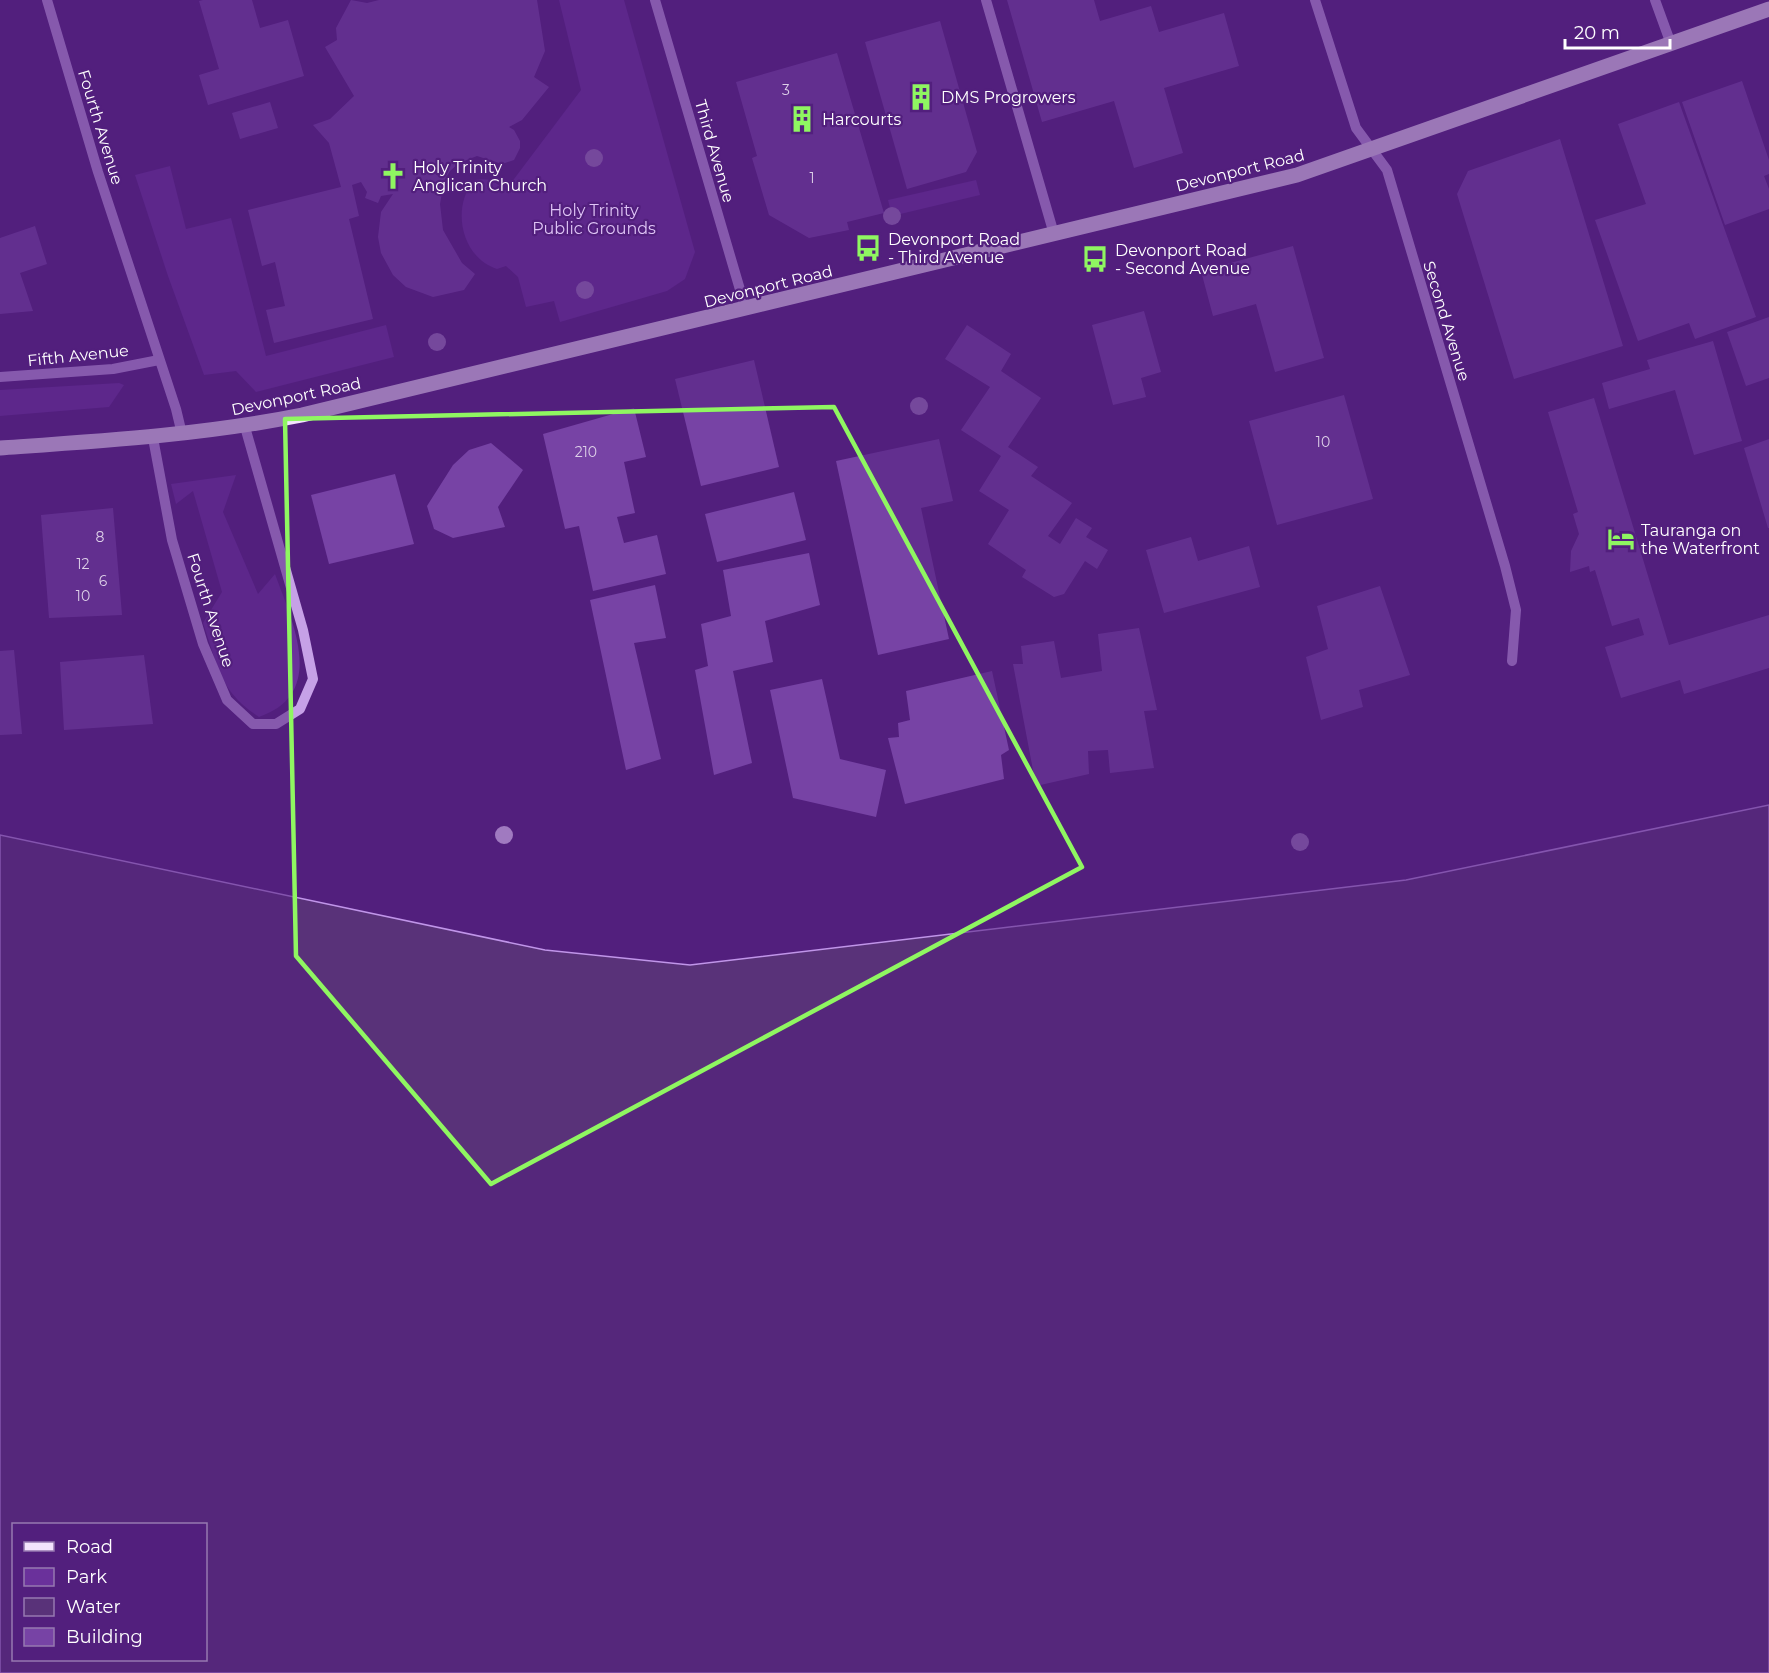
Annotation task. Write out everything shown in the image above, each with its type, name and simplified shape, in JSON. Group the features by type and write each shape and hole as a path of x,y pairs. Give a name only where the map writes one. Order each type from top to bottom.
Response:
{"main road":[{"name":"Devonport Road","path":"0,448 153,438 245,427 746,310 1297,176 1769,9"}],"street":[{"name":"Fourth Avenue","path":"47,0 182,434"},
{"name":"Third Avenue","path":"655,0 746,310"},
{"path":"986,0 1054,234"},
{"name":"Second Avenue","path":"1315,0 1356,128 1387,170 1505,566 1516,610 1512,662"},
{"path":"1655,0 1671,44"},
{"name":"Fifth Avenue","path":"0,377 113,369 159,360"},
{"name":"Fourth Avenue","path":"153,438 172,540 207,653 227,700 253,724 276,724 300,709 313,679 303,630 245,427"}],"highlighted area":[{"path":"834,407 1082,867 491,1184 296,956 285,419"}],"green space":[{"name":"Holy Trinity Public Grounds","path":"559,0 624,0 695,252 685,279 667,291 560,322 554,301 526,307 518,277 506,266 497,269 485,263 475,254 463,231 462,217 467,191 474,180 491,181 505,191 581,90"},
{"path":"170,166 186,229 231,218 266,356 386,325 394,357 256,392 236,371 204,375 135,175"},
{"path":"976,180 980,195 892,216 888,200"},
{"path":"119,383 124,385 109,407 0,416 0,390"},
{"path":"236,475 223,512 258,594 275,574 296,634 299,654 299,674 293,692 280,706 259,717 235,697 217,665 203,623 222,592 193,491 176,504 171,484"}],"water":[{"path":"1769,805 1769,1673 0,1673 0,835 545,950 690,965 1406,880"}],"building":[{"path":"252,0 260,28 288,20 304,76 208,105 199,75 219,69 199,1"},
{"name":"Holy Trinity Anglican Church","path":"351,0 367,3 379,0 537,0 545,51 534,77 549,87 522,120 509,127 514,130 520,141 520,148 514,160 502,164 477,156 459,163 444,181 440,204 443,230 462,263 475,274 464,290 433,297 406,287 393,275 381,253 378,237 381,212 393,194 381,196 378,203 365,198 367,192 361,182 352,185 359,216 349,219 373,319 274,343 266,310 285,306 275,262 262,266 248,210 341,187 329,143 313,125 330,119 354,96 325,47 337,40 336,28"},
{"path":"1007,0 1094,0 1100,21 1151,6 1159,32 1224,13 1239,66 1164,88 1183,153 1134,168 1114,101 1042,122"},
{"name":"DMS Progrowers","path":"940,21 977,152 966,172 907,189 865,42"},
{"name":"Harcourts","path":"837,53 884,213 847,222 849,230 809,238 769,215 752,158 757,156 736,82"},
{"path":"1742,81 1769,160 1769,174 1764,176 1769,189 1769,209 1725,225 1682,102"},
{"path":"270,102 278,128 240,139 232,113"},
{"path":"1679,102 1756,317 1695,339 1689,323 1638,341 1595,220 1646,204 1618,124"},
{"path":"1560,139 1623,346 1514,379 1457,194 1468,171"},
{"path":"35,226 47,264 20,273 33,311 0,314 0,238"},
{"path":"1293,246 1324,358 1275,372 1256,304 1213,316 1201,271"},
{"path":"1144,311 1161,372 1141,378 1146,397 1113,405 1092,325"},
{"path":"1769,317 1769,378 1746,386 1727,332"},
{"path":"967,325 1011,354 1001,371 1041,398 1008,447 1038,467 1031,476 1072,503 1048,536 1060,544 1076,518 1092,528 1086,537 1108,550 1097,569 1085,561 1064,594 1054,597 1022,577 1026,570 988,544 1009,510 979,491 1001,456 961,430 990,387 945,359"},
{"path":"1713,341 1742,441 1694,455 1675,390 1609,409 1602,383 1650,369 1647,360"},
{"path":"754,360 779,467 701,486 675,379"},
{"path":"1344,395 1373,499 1277,525 1249,421"},
{"path":"1594,398 1669,645 1769,615 1769,668 1684,694 1680,680 1621,698 1605,647 1644,635 1639,618 1612,626 1595,570 1590,572 1589,566 1570,572 1571,551 1579,534 1573,514 1578,512 1548,412"},
{"path":"634,408 646,457 624,462 635,513 617,517 624,543 657,535 666,574 593,591 579,526 565,529 543,434"},
{"path":"939,439 953,501 921,508 949,639 878,655 836,461"},
{"path":"1769,439 1769,528 1768,528 1744,448"},
{"path":"491,443 523,470 498,507 505,527 453,538 434,529 427,506 453,465 469,450"},
{"path":"395,474 414,544 329,564 311,495"},
{"path":"794,492 806,540 717,562 705,514"},
{"path":"113,508 122,615 49,618 41,515"},
{"path":"1191,537 1198,561 1249,546 1260,587 1164,613 1146,550"},
{"path":"809,553 820,605 765,621 773,662 733,671 752,763 714,775 695,670 708,666 701,624 731,616 723,570"},
{"path":"655,585 666,638 634,643 661,759 626,770 590,600"},
{"path":"1380,586 1410,675 1359,690 1363,707 1321,720 1306,657 1328,649 1317,606"},
{"path":"1139,628 1157,710 1144,711 1154,768 1110,773 1108,750 1088,751 1089,774 1036,786 1013,664 1023,664 1021,646 1054,641 1061,678 1102,671 1098,634"},
{"path":"14,650 22,734 0,735 0,651"},
{"path":"144,655 153,724 64,730 60,662"},
{"path":"992,671 1009,750 1001,755 1004,779 905,804 888,738 899,737 898,723 910,720 906,691"},
{"path":"822,679 840,759 886,770 876,817 793,798 770,690"}],"place":[{"name":"DMS Progrowers","path":"921,97"},
{"name":"Harcourts","path":"802,119"},
{"name":"Holy Trinity Anglican Church","path":"393,176"},
{"name":"Devonport Road - Third Avenue","path":"868,248"},
{"name":"Devonport Road - Second Avenue","path":"1095,259"},
{"name":"Tauranga on the Waterfront","path":"1621,539"}]}
